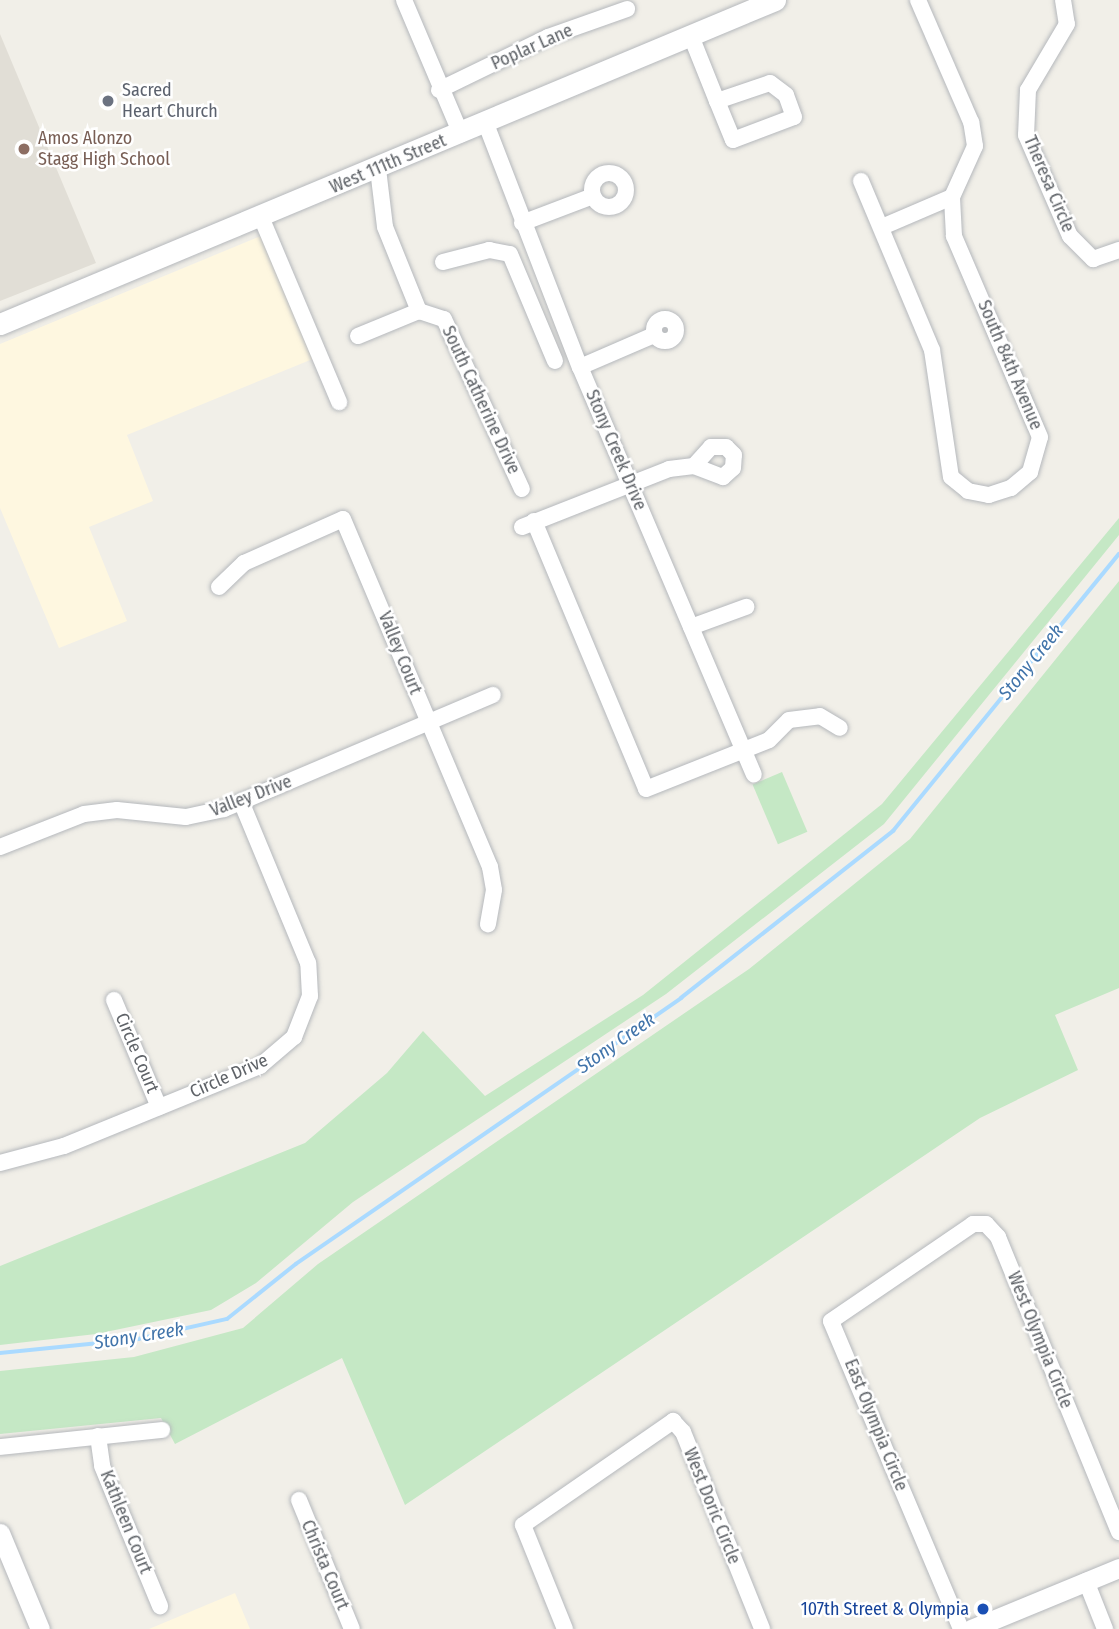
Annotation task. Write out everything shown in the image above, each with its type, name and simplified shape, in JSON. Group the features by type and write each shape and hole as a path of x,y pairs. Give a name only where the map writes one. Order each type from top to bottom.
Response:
{"main road":[{"name":"West 111th Street","path":"0,324 486,124 775,0"}],"street":[{"path":"404,0 439,90 461,134"},
{"name":"South 84th Avenue","path":"861,181 932,350 951,477 968,491 989,495 1011,488 1030,472 1040,437 954,236 952,197 975,146 971,121 918,0"},
{"name":"Theresa Circle","path":"1063,0 1067,24 1028,90 1026,135 1070,236 1093,259 1119,250"},
{"name":"Poplar Lane","path":"439,90 548,37 627,9"},
{"path":"691,36 717,102 733,140 794,117 786,95 770,83 717,102"},
{"name":"Stony Creek Drive","path":"486,124 522,223 580,367 754,774"},
{"path":"358,336 419,311 385,227 378,169"},
{"path":"522,223 593,197"},
{"path":"882,227 952,197"},
{"path":"261,217 339,402"},
{"path":"443,262 506,251 555,361"},
{"path":"532,305 552,298"},
{"name":"South Catherine Drive","path":"419,311 444,319 522,489"},
{"path":"580,367 654,334"},
{"path":"694,466 630,481 528,524 646,789 743,748 769,740 789,720 804,716 840,728"},
{"name":"Valley Court","path":"219,587 244,563 344,519 490,867 494,890 488,924"},
{"path":"691,627 746,607"},
{"name":"Valley Drive","path":"0,847 84,814 117,810 186,817 242,801 493,695"},
{"name":"Circle Drive","path":"0,1163 64,1146 159,1107 270,1059 294,1037 307,1011 308,963 242,801"},
{"name":"Circle Court","path":"114,1000 159,1107"},
{"name":"West Olympia Circle","path":"918,1258 973,1224 993,1229 1119,1532"},
{"name":"East Olympia Circle","path":"918,1258 831,1321 961,1629"},
{"name":"West Doric Circle","path":"565,1629 523,1525 673,1421 678,1426 762,1629"},
{"path":"0,1447 162,1430"},
{"name":"Kathleen Court","path":"98,1436 102,1466 160,1606"},
{"name":"Christa Court","path":"299,1500 352,1629"},
{"path":"0,1532 40,1629"},
{"path":"971,1629 1119,1568"},
{"path":"1086,1581 1105,1629"}],"shaded area":[{"name":"Amos Alonzo Stagg High School","path":"0,34 96,263 0,301"},
{"path":"268,233 320,356 127,435 153,501 89,527 127,621 59,648 0,508 0,344"},
{"path":"235,1593 250,1629 149,1629"}],"green space":[{"path":"1119,518 1119,535 884,824 666,994 353,1202 256,1283 211,1310 96,1334 0,1345 0,1266 305,1143 387,1073 423,1031 485,1096 643,995 882,804"},
{"path":"1119,581 1119,988 1055,1015 1078,1070 980,1118 405,1505 342,1358 175,1444 161,1418 0,1434 0,1371 134,1357 243,1328 318,1264 749,969 910,839"},
{"path":"782,772 807,832 778,844 753,785"}],"waterway":[{"name":"Stony Creek","path":"0,1353 138,1339 227,1319 296,1264 681,998 893,831 1119,554"}],"place":[{"name":"Sacred Heart Church","path":"108,101"},
{"name":"Amos Alonzo Stagg High School","path":"24,149"},
{"name":"107th Street & Olympia","path":"983,1609"}]}
